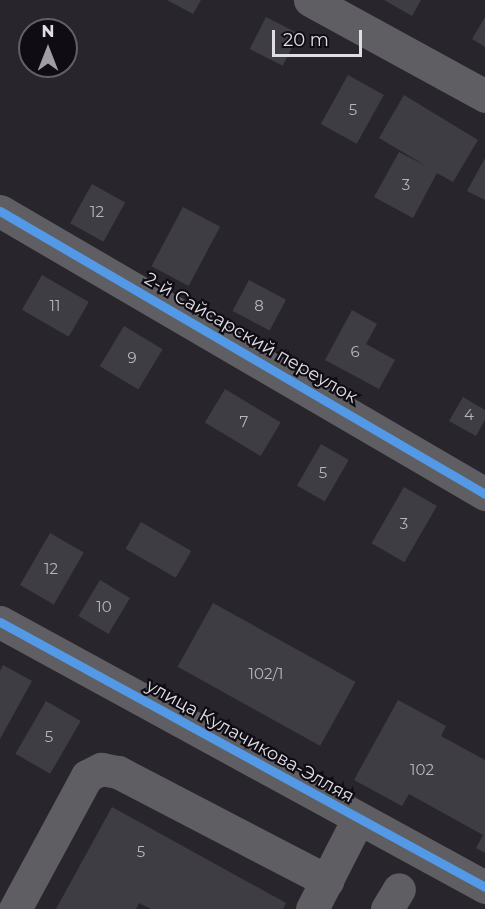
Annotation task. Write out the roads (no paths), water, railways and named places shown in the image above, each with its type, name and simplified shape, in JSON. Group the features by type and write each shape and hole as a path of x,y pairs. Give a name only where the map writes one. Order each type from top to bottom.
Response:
{"street":[{"path":"310,0 485,96"},
{"name":"2-й Сайсарский переулок","path":"0,211 485,494"},
{"name":"улица Кулачикова-Элляя","path":"0,622 485,887"},
{"path":"15,909 87,776 101,770 118,772 320,895 358,819"}]}
